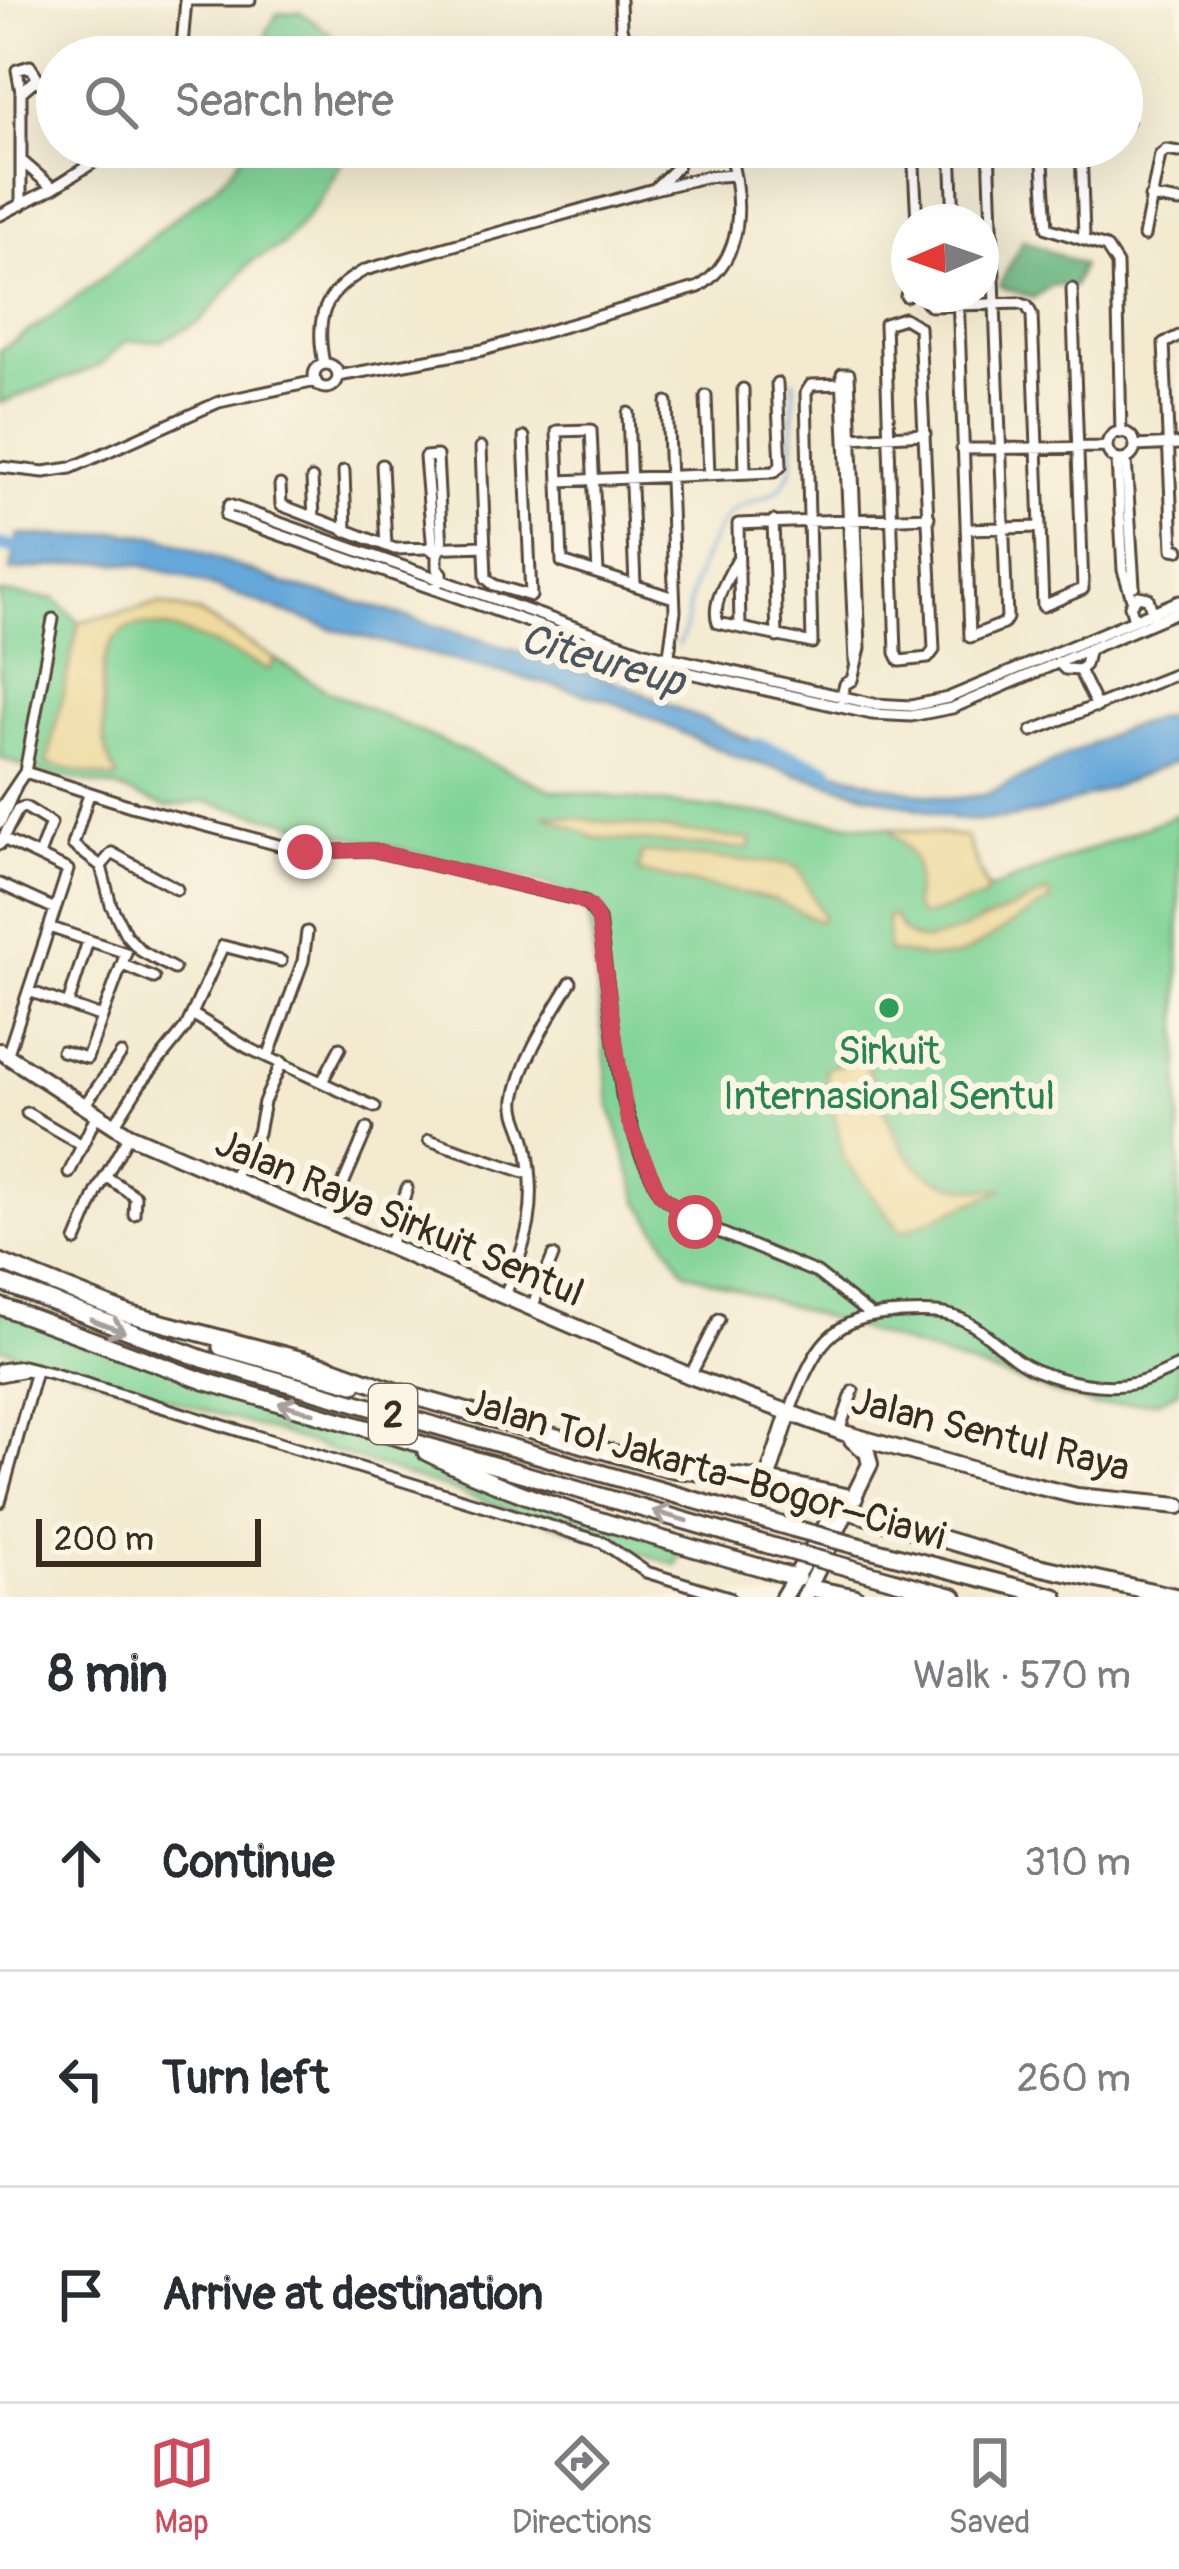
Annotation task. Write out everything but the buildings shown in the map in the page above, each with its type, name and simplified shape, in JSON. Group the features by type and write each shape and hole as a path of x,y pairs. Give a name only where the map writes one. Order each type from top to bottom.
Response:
{"highway":[{"path":"0,1262 121,1312 329,1367 395,1391 665,1468 767,1480"},
{"name":"Jalan Tol Jakarta–Bogor–Ciawi","path":"0,1282 203,1359 792,1528 1055,1597"},
{"name":"Jalan Tol Jakarta–Bogor–Ciawi","path":"0,1306 204,1381 953,1597"},
{"path":"391,1435 464,1472 608,1523 805,1591 855,1597"},
{"path":"852,1505 1027,1564 1177,1597"}],"main road":[{"name":"Jalan Raya Sirkuit Sentul","path":"4,1054 129,1135 531,1310 789,1413"},
{"name":"Jalan Sentul Raya","path":"789,1413 841,1432 1077,1496 1179,1506"},
{"path":"789,1413 767,1480 852,1505"},
{"path":"783,1597 805,1591 870,1464 867,1452 841,1432"},
{"path":"805,1591 828,1522 827,1510 806,1491"}],"street":[{"path":"183,36 186,0 250,0"},
{"path":"620,0 623,36"},
{"path":"21,205 24,164 17,70 30,66 36,75"},
{"path":"21,92 36,81"},
{"path":"1144,236 1160,155 1166,150 1179,152"},
{"path":"24,164 53,188"},
{"path":"0,215 85,168"},
{"path":"654,189 676,168"},
{"path":"338,376 483,350 699,287 716,275 731,251 738,208 732,168"},
{"path":"914,168 916,204"},
{"path":"952,168 953,204"},
{"path":"989,168 991,204"},
{"path":"1043,168 1047,228 1106,247 1117,264 1121,433"},
{"path":"1082,168 1084,238"},
{"path":"323,364 318,333 322,314 337,290 357,274 654,189 734,175"},
{"path":"1150,197 1179,202"},
{"path":"999,304 1019,303 1032,315 1043,607 1083,589 1072,289"},
{"path":"958,312 970,637 1007,618 996,312"},
{"path":"904,318 919,327 934,650 928,658 900,661 896,653 889,436 885,324 904,318"},
{"path":"1179,336 1164,343 1173,549 1179,550"},
{"path":"0,467 44,472 71,468 202,409 316,381 327,388 338,376 332,365 323,364"},
{"path":"316,381 315,372 323,364"},
{"path":"559,481 774,472 781,466 777,383"},
{"path":"737,560 715,613 718,623 807,644 815,639 806,393 811,385 842,384 860,648 852,680 857,687 854,705"},
{"path":"743,389 746,473"},
{"path":"706,396 709,475"},
{"path":"667,402 674,598 668,663"},
{"path":"628,413 635,585"},
{"path":"598,573 591,430 557,431 562,562 674,598"},
{"path":"1106,447 1109,438 1121,433 1132,437 1135,446"},
{"path":"848,438 925,434"},
{"path":"481,447 488,582 531,596 524,437"},
{"path":"1121,460 1135,446 1179,444"},
{"path":"962,449 1106,447 1121,460 1127,570 1135,597 1130,606 1136,623"},
{"path":"432,583 442,573 436,551 436,456 425,458 436,551"},
{"path":"382,465 386,546"},
{"path":"344,471 346,531"},
{"path":"312,479 314,518"},
{"path":"280,484 281,505 386,546 407,552 485,546"},
{"path":"432,583 230,505 226,517 656,660 854,705 911,706 949,698 1153,616 1179,601"},
{"path":"740,628 737,524 929,517"},
{"path":"773,521 777,637"},
{"path":"966,529 1040,527"},
{"path":"1135,597 1148,598 1153,616"},
{"path":"1153,616 1179,611"},
{"path":"25,772 53,619"},
{"path":"854,705 890,716 932,713 1089,649 1136,623"},
{"path":"656,660 660,642 669,637"},
{"path":"1058,662 1065,669 1079,670 1089,649"},
{"path":"1079,670 1096,707"},
{"path":"1032,731 1174,675"},
{"path":"841,703 845,684 852,680"},
{"path":"0,823 20,773 25,772 305,852 371,850 584,901 598,919 627,1119 660,1194 695,1222 818,1273 869,1314"},
{"path":"0,809 16,786"},
{"path":"89,794 73,845 101,866 111,905 126,935 141,951 174,969"},
{"path":"4,1054 68,870 2,842 18,809 25,808 51,823 38,855"},
{"path":"101,866 112,854 177,889"},
{"path":"0,884 56,909"},
{"path":"50,928 124,950 123,965 87,1058 62,1051"},
{"path":"268,1057 303,961 307,932"},
{"path":"68,1004 88,941"},
{"path":"113,1127 192,1014 223,946 281,961"},
{"path":"123,965 154,977"},
{"path":"503,1297 531,1226 526,1139 515,1113 516,1096 537,1042 571,982"},
{"path":"29,991 102,1017"},
{"path":"192,1014 374,1108"},
{"path":"323,1080 340,1048"},
{"path":"69,1173 90,1112 121,1054"},
{"path":"231,1181 258,1133 264,1102 282,1062"},
{"path":"27,1114 82,1145"},
{"path":"327,1221 367,1129"},
{"path":"76,1241 129,1135"},
{"path":"429,1140 530,1174"},
{"path":"105,1176 134,1196 134,1214"},
{"path":"388,1247 407,1188"},
{"path":"531,1310 553,1256"},
{"path":"789,1413 823,1344 844,1325 869,1314 948,1314 968,1322 1035,1370 1091,1384 1136,1383 1179,1366"},
{"path":"690,1376 719,1319"},
{"path":"2,1368 34,1370 602,1542 646,1572 729,1597"},
{"path":"0,1502 34,1370"},
{"path":"841,1432 853,1391"}],"green space":[{"path":"300,12 334,36 266,36 277,14"},
{"path":"338,168 317,205 283,245 251,262 201,321 161,341 126,341 99,366 0,403 0,350 86,291 230,171"},
{"path":"1023,240 1082,265 1073,287 1052,285 1033,298 999,286"},
{"name":"Sirkuit Internasional Sentul","path":"0,593 55,599 79,622 160,604 199,613 324,689 551,790 966,837 988,890 1179,814 1179,1391 1158,1401 1094,1406 685,1272 639,1201 610,1104 589,913 553,886 203,801 166,807 116,788 0,758"},
{"path":"0,1306 391,1435 464,1472 683,1543 677,1565 279,1433 0,1348"}],"sand":[{"path":"160,604 199,613 275,659 269,670 186,633 158,626 134,627 115,638 104,662 104,740 116,780 47,764 79,622"},
{"path":"543,814 751,840 750,849 595,838"},
{"path":"889,829 966,837 987,890 984,898 921,917 914,907 915,864"},
{"path":"642,852 788,864 798,868 823,916 820,922 775,900 638,872"},
{"path":"1048,892 1051,901 957,956 888,951 887,916 894,916 912,937 932,939"},
{"path":"864,1059 896,1137 924,1172 971,1188 1005,1189 902,1232 844,1160 825,1068"}],"water":[{"path":"117,532 162,537 284,584 368,605 613,681 788,756 880,785 950,799 985,795 1122,729 1179,712 1179,760 1040,812 1012,818 954,819 736,757 609,700 332,629 137,564 94,562 11,571 18,535 84,537"}],"waterway":[{"path":"679,645 697,574 723,522 740,507 779,489 792,467 794,380"},
{"name":"Citeureup","path":"0,545 31,551"},
{"path":"624,687 647,672"},
{"name":"Citeureup","path":"758,745 828,770"}],"place":[{"name":"Sirkuit Internasional Sentul","path":"889,1008"}],"route":[{"path":"305,852 371,850 591,906 598,919 627,1119 660,1194 695,1222"}]}
